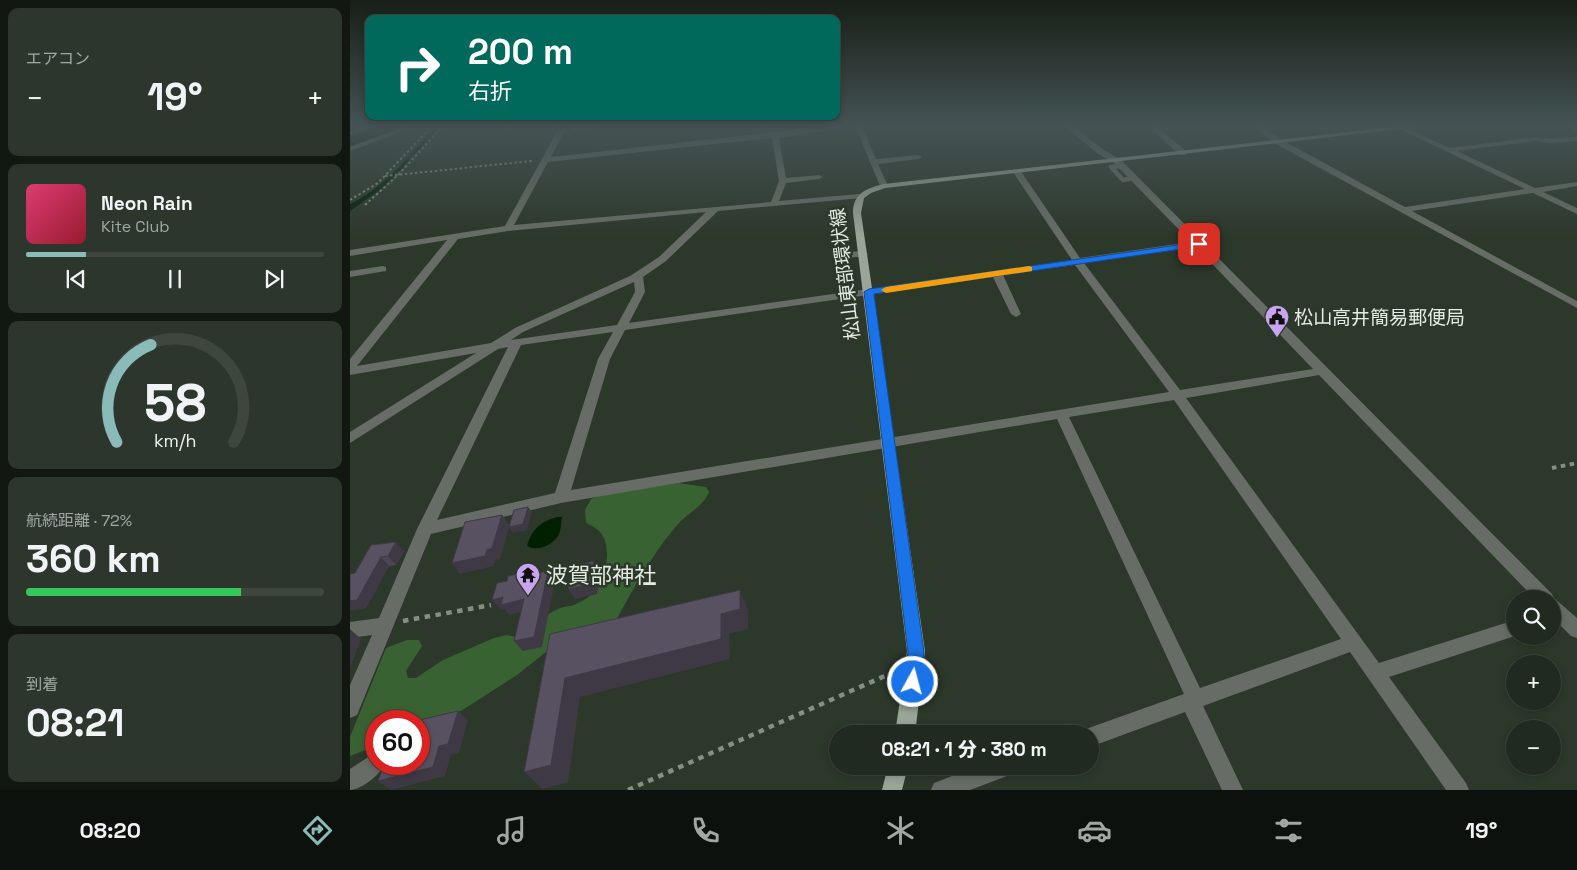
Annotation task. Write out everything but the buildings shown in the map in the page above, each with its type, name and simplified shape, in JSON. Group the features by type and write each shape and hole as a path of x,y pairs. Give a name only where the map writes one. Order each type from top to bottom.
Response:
{"main road":[{"name":"松山東部環状線","path":"906,725 916,652 856,203 866,191 884,186 1120,163"},
{"path":"892,790 896,775"}],"street":[{"path":"508,228 543,163"},
{"path":"774,204 782,181 779,163"},
{"path":"873,163 884,186"},
{"path":"1120,163 1537,590"},
{"path":"1317,163 1577,305"},
{"path":"1476,163 1577,212"},
{"path":"1017,172 1078,262 1178,396 1459,790"},
{"path":"782,181 819,177"},
{"path":"1404,210 1577,184"},
{"path":"350,253 508,228 860,196"},
{"path":"350,438 518,330 634,278 665,257 701,219 714,210"},
{"path":"350,367 455,237"},
{"path":"350,371 493,346 1199,244"},
{"path":"836,256 863,254"},
{"path":"350,274 383,269"},
{"path":"997,274 1016,314"},
{"path":"561,497 604,359 640,292 641,284 639,279 634,278"},
{"path":"350,708 383,625 425,530 516,343"},
{"path":"425,530 561,497 1323,371"},
{"path":"1061,415 1233,790"},
{"path":"1561,616 1577,630"},
{"path":"350,630 383,625"},
{"path":"1374,673 1506,631"},
{"path":"1099,734 1353,643"},
{"path":"350,782 365,770"},
{"path":"941,790 983,775"}],"path":[{"path":"350,200 369,190 398,163"},
{"path":"365,205 408,163"},
{"path":"386,176 515,163"},
{"path":"1552,468 1577,463"},
{"path":"383,625 492,605"},
{"path":"628,790 915,662"}],"shaded area":[{"path":"403,163 407,163 384,187 350,211 350,204 375,189"},
{"path":"679,483 706,487 709,492 704,501 680,522 658,549 605,640 546,652 517,675 461,711 430,718 430,710 365,710 365,750 350,756 350,737 386,648 407,640 419,640 422,646 406,671 408,678 416,678 443,660 494,638 507,635 516,637 552,612 574,605 590,596 603,578 607,555 605,539 600,532 586,523 585,510 591,499 603,495"},
{"path":"562,517 561,528 557,538 540,548 527,546 531,535 538,527 546,521"}],"slow traffic":[{"path":"886,290 1029,269"}],"place":[{"name":"松山高井簡易郵便局","path":"1277,338"},
{"name":"波賀部神社","path":"528,596"}],"route":[{"path":"913,682 916,652 869,292 1199,244"}]}
